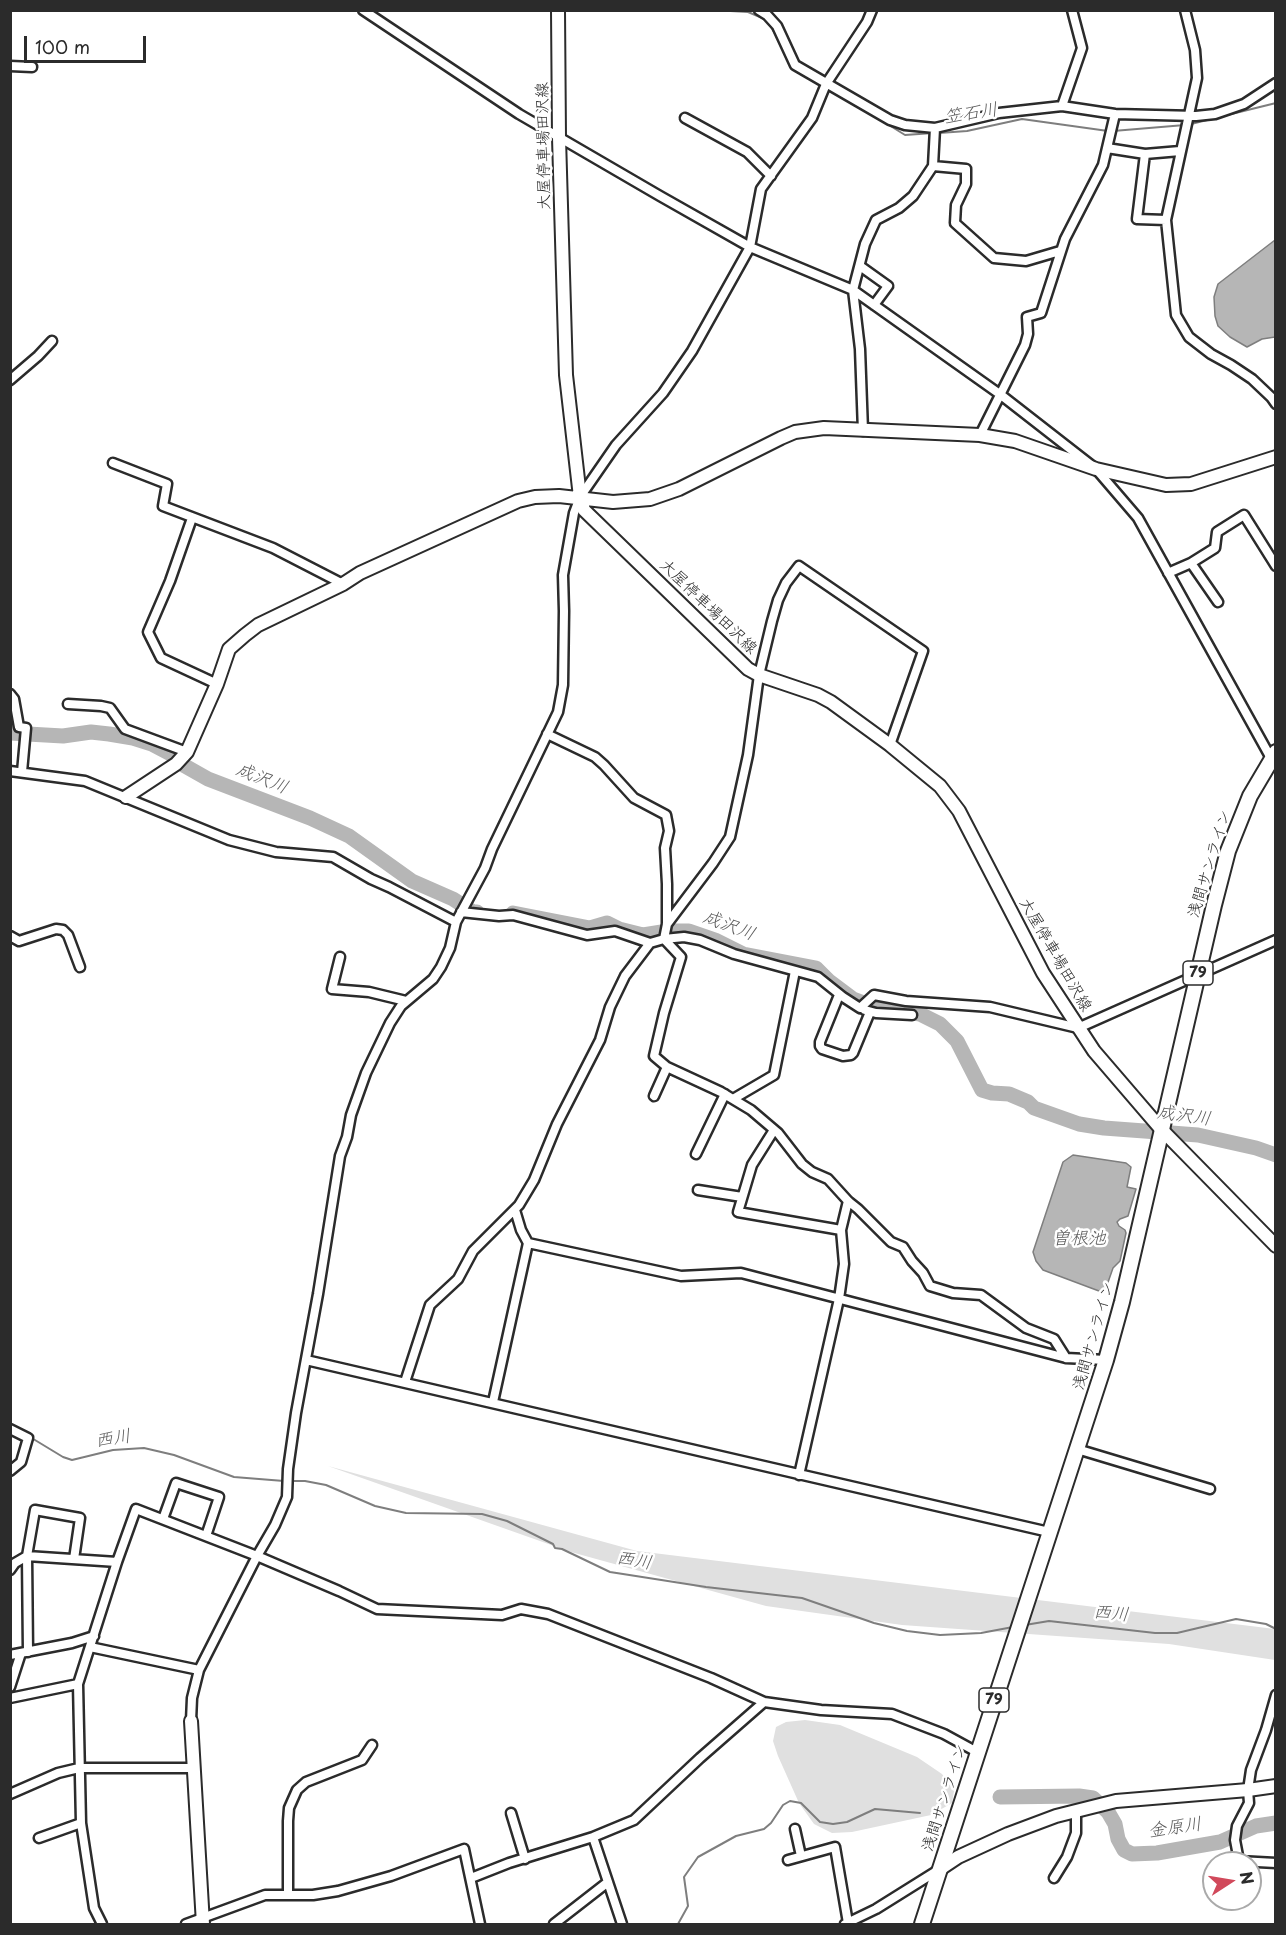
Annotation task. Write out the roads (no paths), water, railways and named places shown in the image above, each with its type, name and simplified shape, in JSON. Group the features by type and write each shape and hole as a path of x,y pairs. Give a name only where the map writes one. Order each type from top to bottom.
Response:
{"main road":[{"name":"浅間サンライン","path":"922,1924 1106,1360 1164,1135 1197,976 1228,851 1247,801 1274,759"}],"street":[{"path":"363,10 559,138 750,247 853,290 1001,395 1096,469 1137,518 1274,759"},
{"name":"大屋停車場田沢線","path":"558,10 559,138 566,375 580,497 584,510 748,669 831,702 890,745 940,786 954,803 1043,973 1094,1051 1164,1135 1275,1246"},
{"path":"759,10 777,26 795,65 890,120 904,125 935,128 999,112 1062,106 1115,114 1188,116 1215,114 1244,104 1275,83"},
{"path":"203,1922 190,1721 192,1698 199,1670 275,1525 287,1497 288,1469 296,1413 340,1156 347,1137 351,1115 366,1073 390,1023 401,1006 433,979 441,967 450,948 456,922 485,868 558,712 563,685 563,575 574,513 580,497 616,445 663,393 692,351 750,247 761,189 812,118 826,84 867,22 872,10"},
{"path":"1062,106 1082,48 1072,10"},
{"path":"1185,10 1195,51 1197,78 1166,220 1176,315 1189,337 1211,354 1252,379 1275,404"},
{"path":"10,66 32,67"},
{"path":"980,435 1025,345 1028,334 1027,317 1041,313 1065,239 1103,165 1115,114"},
{"path":"685,118 747,152 771,176"},
{"path":"864,431 860,349 853,290 865,244 876,220 899,208 912,196 933,166 935,128"},
{"path":"1107,148 1145,154 1180,151"},
{"path":"1145,154 1137,219 1166,220"},
{"path":"933,166 966,169 966,184 956,205 955,223 994,258 1026,261 1060,251"},
{"path":"860,266 888,286 874,305"},
{"path":"10,380 52,341"},
{"path":"126,797 182,757 217,684 229,649 245,635 258,626 343,585 360,573 518,501 559,496 613,502 650,499 679,489 795,432 810,429 838,428 980,435 1015,441 1096,469 1166,485 1191,484 1275,457"},
{"path":"113,463 167,484 163,506 273,548 343,585"},
{"path":"1168,573 1191,563 1215,548 1217,532 1244,515 1273,553 1275,566"},
{"path":"192,518 170,581 148,633 161,658 217,684"},
{"path":"1191,563 1218,602"},
{"path":"667,924 730,837 748,755 759,675 778,600 786,583 800,566 923,651 890,745"},
{"path":"10,694 14,699 19,727 26,728 22,772"},
{"path":"68,704 110,708 125,729 182,757"},
{"path":"547,734 595,758 634,798 666,815 669,831 665,848 668,884 665,936 681,957 654,1056 667,1067 725,1094 751,1110 774,1130 802,1164 812,1172 828,1179 891,1242 903,1247 930,1286 953,1293 981,1295 1026,1328 1054,1340 1066,1358"},
{"path":"10,771 85,781 229,840 276,852 333,857 370,879 456,922"},
{"path":"462,910 490,915 513,915 587,935 615,931 650,943"},
{"path":"10,936 19,940 56,929 63,930 68,935 80,967"},
{"path":"405,1382 430,1305 458,1279 473,1251 519,1205 534,1180 557,1124 600,1040 610,1007 625,976 650,943 665,936 700,940 734,954 818,977 864,1009 912,1015"},
{"path":"840,994 820,1046 822,1049 843,1056 851,1055 864,1009 874,995 906,1001 990,1008 1078,1028 1275,940"},
{"path":"340,957 332,989 369,992 406,1001"},
{"path":"733,1099 774,1075 795,971"},
{"path":"654,1095 667,1067"},
{"path":"696,1154 725,1094"},
{"path":"774,1130 752,1165 738,1212 841,1230"},
{"path":"698,1190 742,1197"},
{"path":"799,1475 839,1299 844,1264 841,1230 848,1201"},
{"path":"493,1402 528,1243 515,1210"},
{"path":"528,1243 681,1276 741,1273 1066,1358 1106,1360"},
{"path":"306,1360 1049,1532"},
{"path":"10,1429 28,1438 21,1462 10,1471"},
{"path":"1077,1449 1210,1489"},
{"path":"163,1519 176,1484 219,1497 206,1536"},
{"path":"102,1924 94,1908 81,1823 78,1684 136,1509 257,1556 377,1609 502,1616 521,1610 548,1614 711,1678 764,1702 821,1710 892,1714 944,1734 977,1752"},
{"path":"10,1687 25,1652 27,1556 35,1510 80,1518 74,1559"},
{"path":"10,1570 15,1563 27,1556 117,1562"},
{"path":"10,1655 72,1643 94,1636"},
{"path":"90,1647 199,1670"},
{"path":"10,1698 78,1684"},
{"path":"1275,1695 1266,1730 1251,1770 1249,1803 1237,1826 1235,1840 1239,1861 1275,1863"},
{"path":"471,1878 593,1838 634,1820 764,1702"},
{"path":"288,1895 289,1808 297,1790 306,1782 362,1760 372,1745"},
{"path":"10,1794 58,1773 79,1768 194,1768"},
{"path":"788,1860 835,1847 846,1924 876,1909 958,1857 1008,1834 1076,1811 1140,1797 1275,1786"},
{"path":"1054,1878 1067,1857 1076,1833 1076,1811"},
{"path":"511,1813 525,1859"},
{"path":"39,1838 81,1823"},
{"path":"795,1829 801,1856"},
{"path":"593,1838 622,1924"},
{"path":"186,1924 203,1922 265,1895 313,1895 338,1891 391,1876 464,1849 480,1924"},
{"path":"554,1924 608,1882"}],"water":[{"path":"1275,240 1275,337 1262,339 1247,347 1230,337 1218,326 1214,297 1218,284"},
{"name":"曽根池","path":"1073,1155 1126,1163 1131,1167 1127,1187 1136,1189 1128,1216 1117,1222 1126,1233 1120,1261 1113,1268 1106,1288 1099,1291 1043,1270 1033,1252 1063,1162"}],"waterway":[{"name":"笠石川","path":"713,10 748,12 767,20 780,42"},
{"name":"笠石川","path":"1191,124 1276,103"},
{"name":"笠石川","path":"860,107 905,135 933,133"},
{"name":"笠石川","path":"939,133 967,131 1022,119 1108,131"},
{"name":"笠石川","path":"1113,131 1185,125"},
{"name":"成沢川","path":"10,733 63,736 91,732 133,738 152,744 208,779 310,818 349,836 412,881 477,912"},
{"name":"成沢川","path":"513,913 590,928 607,923 619,929 643,935 668,931 689,931 715,940 743,954 816,968 853,999 872,1006 920,1014 940,1024 957,1041 982,1090 1009,1094 1028,1102 1034,1108 1079,1124 1198,1135 1256,1148 1276,1155"},
{"name":"西川","path":"30,1437 72,1460 113,1450 144,1448 174,1455 234,1477 284,1481"},
{"name":"西川","path":"290,1481 326,1485 375,1506 406,1513 482,1514 507,1521 553,1544 555,1548 562,1549 610,1572 706,1587 802,1598 874,1623 907,1631 940,1635 981,1633 1013,1627"},
{"name":"西川","path":"1025,1625 1049,1621 1155,1633 1177,1633 1236,1619 1266,1624 1276,1629"},
{"name":"金原川","path":"1000,1797 1079,1796 1093,1798 1108,1812 1124,1850 1132,1854 1157,1853 1220,1842 1256,1826 1276,1823"},
{"name":"金原川","path":"678,1924 688,1906 684,1877 698,1857 736,1836 764,1829 783,1805 790,1801 801,1803 820,1822 833,1824 847,1822 875,1809 920,1813"}]}
